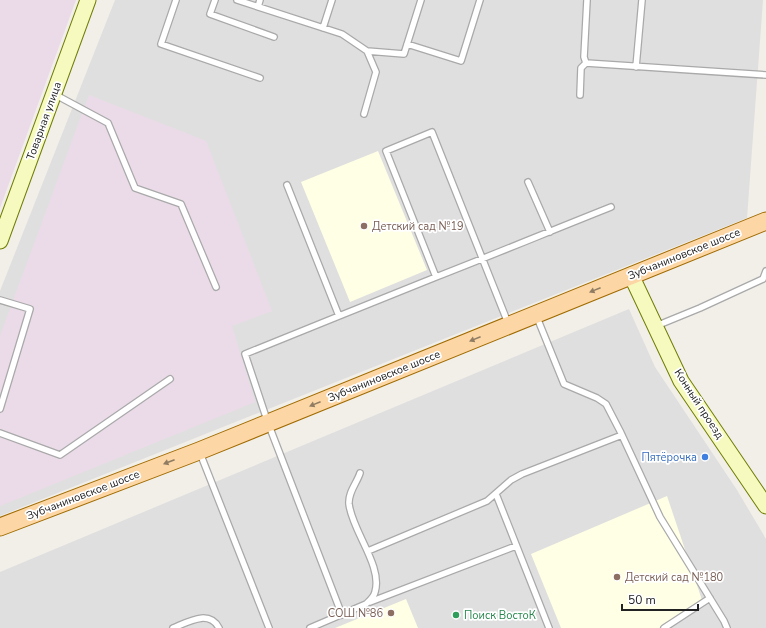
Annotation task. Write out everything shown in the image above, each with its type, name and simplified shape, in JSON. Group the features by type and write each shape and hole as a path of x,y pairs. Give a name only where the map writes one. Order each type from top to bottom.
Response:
{"main road":[{"name":"Зубчаниновское шоссе","path":"0,527 199,451 766,221"}],"street":[{"name":"Товарная улица","path":"1,237 88,0"},
{"path":"766,216 766,221"},
{"name":"Конный проезд","path":"631,275 681,381 766,506"}],"lane":[{"path":"176,0 161,44 260,78"},
{"path":"215,0 210,14 274,38"},
{"path":"238,0 342,34 367,51 404,54 421,0"},
{"path":"258,7 260,0"},
{"path":"323,28 332,0"},
{"path":"407,44 461,60 480,0"},
{"path":"586,63 584,57 587,0"},
{"path":"636,67 642,0"},
{"path":"364,114 376,72 367,51"},
{"path":"580,95 581,68 586,63 766,75"},
{"path":"54,94 108,123 134,188 181,204 216,287"},
{"path":"436,277 386,151 432,132 509,325"},
{"path":"528,182 550,232"},
{"path":"287,185 339,316"},
{"path":"342,615 268,423 244,354 611,207"},
{"path":"655,326 700,308 763,279 766,271"},
{"path":"0,300 30,309 0,409"},
{"path":"536,314 564,384 597,398 606,404 660,517 727,628"},
{"path":"0,433 60,455 170,379"},
{"path":"368,551 487,501 511,480 522,474 622,435"},
{"path":"199,451 269,628"},
{"path":"360,472 350,494 349,503 353,521 368,551 376,577 376,591 366,604"},
{"path":"496,494 549,628"},
{"path":"310,628 366,604 516,546"},
{"path":"664,628 710,598"},
{"path":"174,628 201,618 208,618 216,623 219,628"}],"shaded area":[{"path":"0,0 76,0 0,208"},
{"path":"115,0 763,0 747,218 0,516 0,291"},
{"path":"89,95 206,141 272,311 232,326 255,402 0,506 0,336"},
{"name":"Детский сад №19","path":"378,151 427,270 350,302 301,182"},
{"path":"629,309 655,367 737,490 766,539 766,628 0,628 0,572"},
{"name":"Детский сад №180","path":"667,496 702,600 662,628 561,628 531,554"},
{"name":"СОШ №86","path":"406,599 418,628 335,628"}],"place":[{"name":"Детский сад №19","path":"364,226"},
{"name":"Пятёрочка","path":"705,457"},
{"name":"Детский сад №180","path":"617,577"},
{"name":"СОШ №86","path":"391,613"},
{"name":"Поиск ВостоК","path":"456,615"}]}
